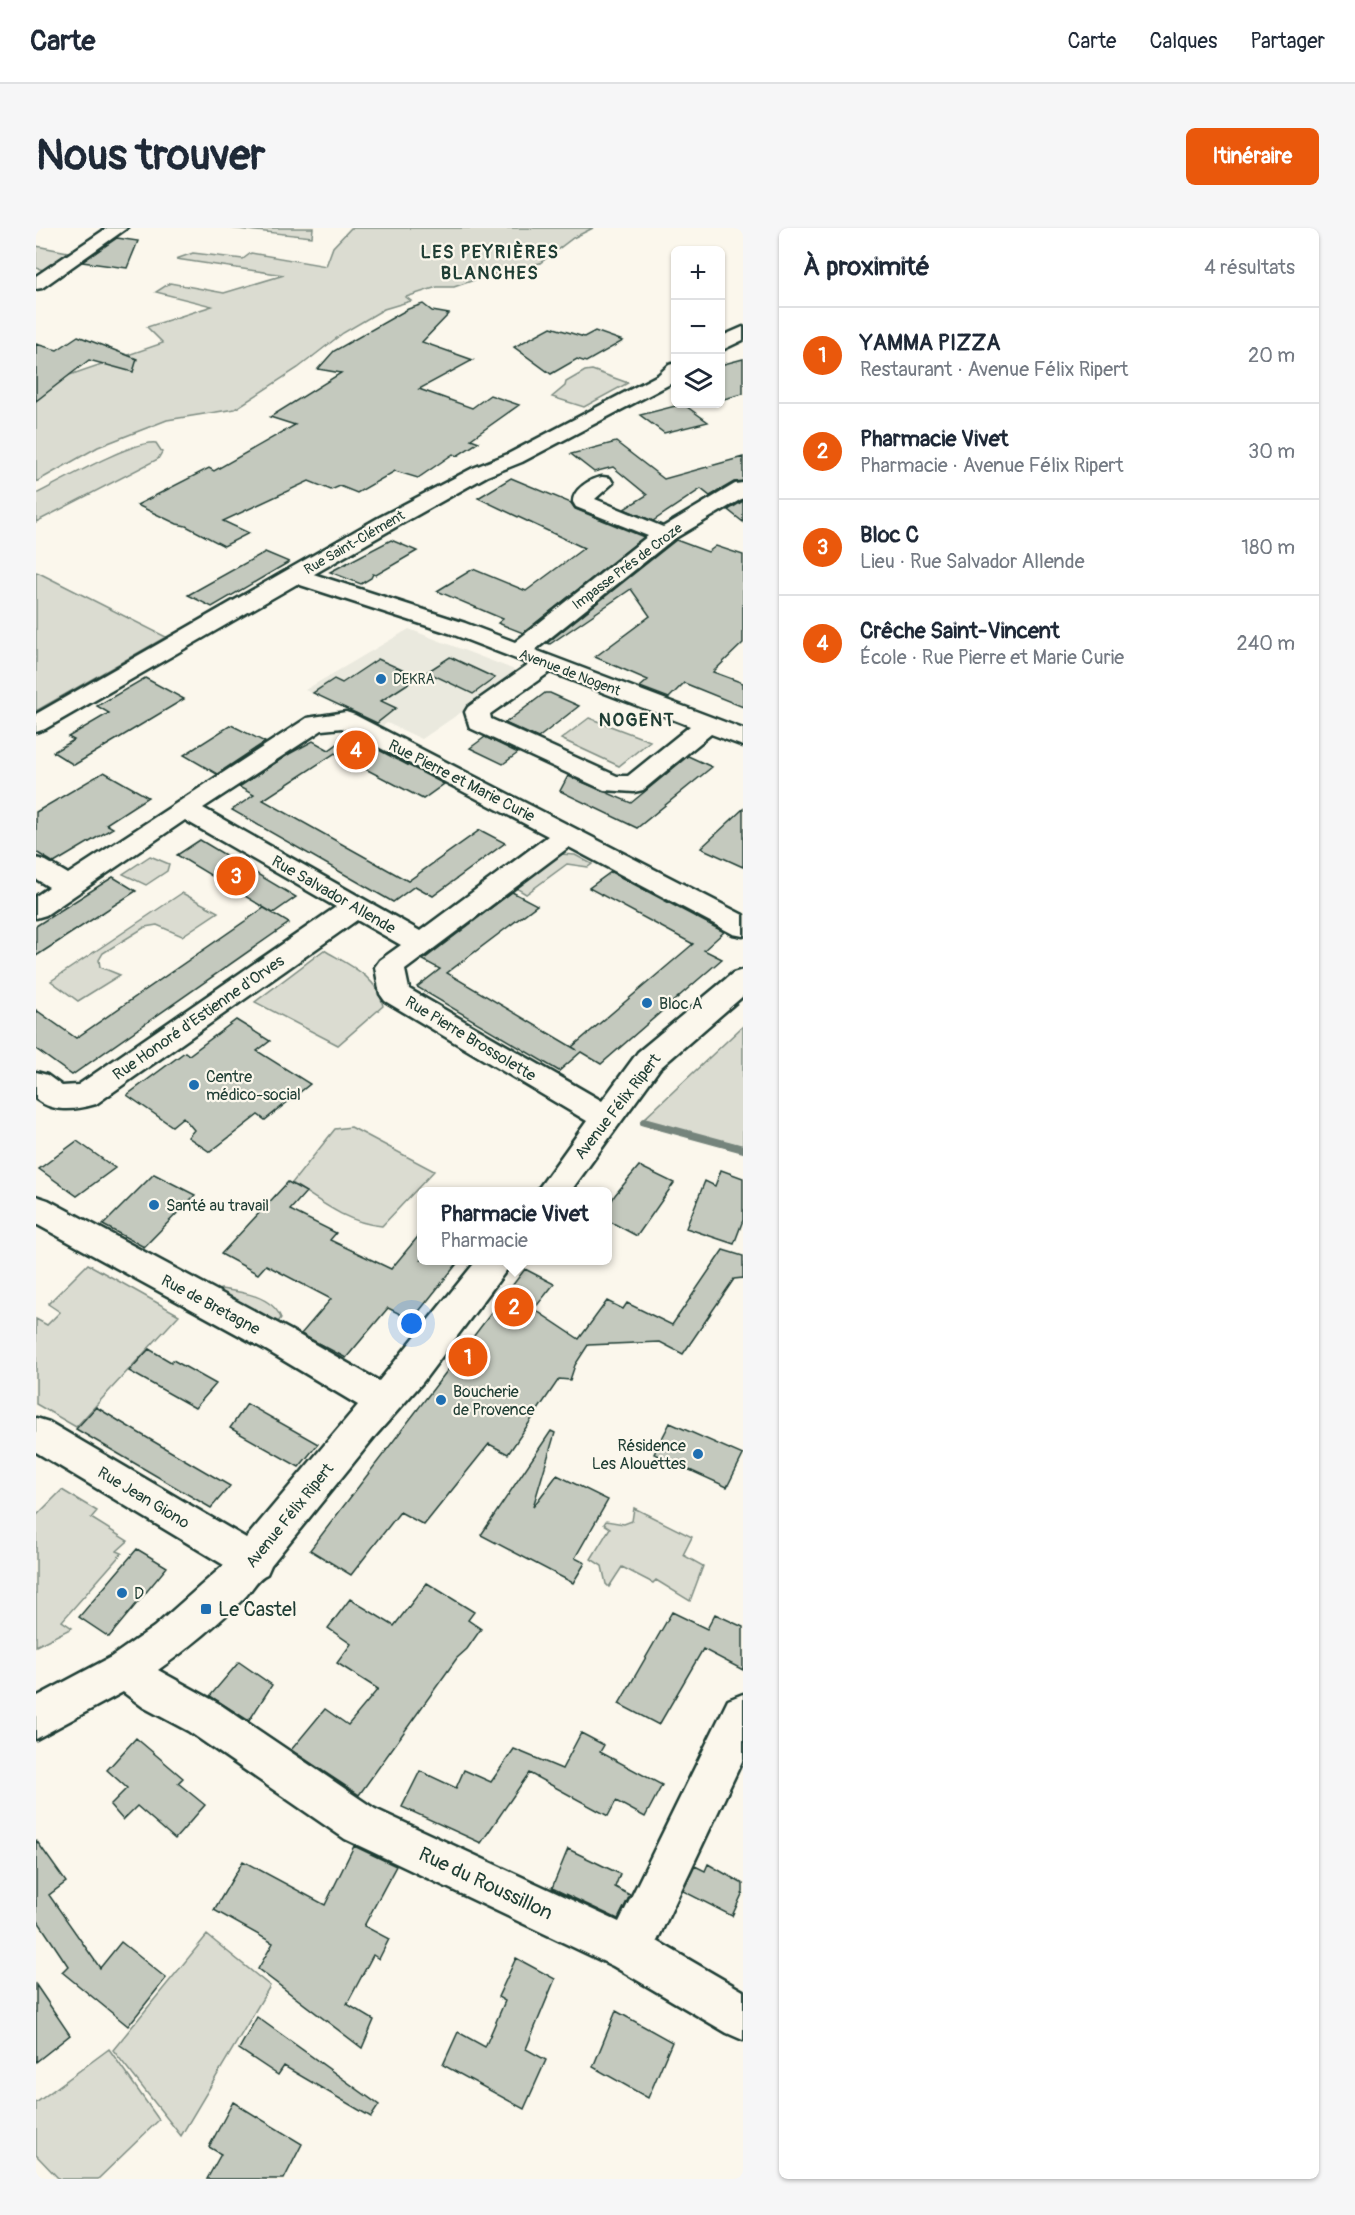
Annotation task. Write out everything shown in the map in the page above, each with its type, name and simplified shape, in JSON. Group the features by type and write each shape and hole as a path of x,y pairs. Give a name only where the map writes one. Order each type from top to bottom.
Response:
{"street":[{"path":"36,284 118,228"},
{"path":"725,342 743,333"},
{"name":"Rue Saint-Clément","path":"36,724 430,499 495,465 515,458 665,379 671,373"},
{"path":"602,483 584,496 584,502 664,535"},
{"name":"Impasse Prés de Croze","path":"517,652 664,535 743,489"},
{"name":"Avenue de Nogent","path":"291,579 397,608 743,738"},
{"path":"547,663 477,712 479,723 613,784 634,784 708,724"},
{"name":"Rue Pierre et Marie Curie","path":"184,808 316,723 346,720 743,927"},
{"path":"36,909 184,808"},
{"name":"Rue Salvador Allende","path":"184,808 421,944"},
{"name":"Rue Pierre Brossolette","path":"568,835 390,967 395,994 606,1118"},
{"path":"36,867 67,886"},
{"name":"Rue Honoré d'Estienne d'Orves","path":"36,1083 56,1098 85,1096 356,907"},
{"name":"Avenue Félix Ripert","path":"555,1187 649,1060 743,980"},
{"name":"Rue de Bretagne","path":"36,1209 278,1340 384,1401"},
{"name":"Avenue Félix Ripert","path":"36,1719 125,1670 168,1640 206,1609 253,1562 493,1265"},
{"name":"Rue Jean Giono","path":"36,1433 253,1562"},
{"name":"Rue du Roussillon","path":"125,1670 157,1693 202,1717 360,1824 628,1950 743,2017"},
{"path":"628,1950 743,1714"}],"shaded area":[{"path":"229,228 313,228 312,237"},
{"path":"351,228 593,228 573,238 540,263 483,277 454,287 437,287 406,297 411,301 384,309 343,333 298,368 235,409 167,420 98,447 36,482 36,370 61,378 163,343 147,327 212,306 156,292 170,283 224,293 284,275 176,259 193,253 243,259 251,253 326,266 333,247"},
{"path":"36,246 73,253 48,271 36,268"},
{"path":"592,370 628,383 584,407 552,397 565,386 566,382 585,371"},
{"path":"156,443 162,452 158,459 36,522 36,494 114,455 145,444"},
{"path":"36,572 39,573 166,637 36,711"},
{"path":"409,629 520,672 422,739 387,723 383,726 305,690"},
{"path":"589,718 650,741 619,766 561,739"},
{"path":"560,854 575,855 592,864 588,867 567,864 526,894 516,888"},
{"path":"150,856 169,864 167,871 146,885 123,874"},
{"path":"182,893 218,912 182,936 157,925 145,927 103,953 99,960 100,967 120,975 78,1001 51,981"},
{"path":"324,950 368,979 380,996 383,1006 338,1045 255,1002"},
{"path":"743,1026 743,1146 644,1119"},
{"path":"351,1127 434,1171 382,1226 357,1221 346,1216 292,1183 335,1129"},
{"path":"88,1264 179,1315 76,1427 36,1404 36,1319 47,1325 60,1312 48,1304"},
{"path":"221,1289 256,1296 271,1305 281,1318 276,1325 214,1291"},
{"path":"62,1490 97,1511 91,1518 128,1541 117,1551 122,1553 62,1621 72,1628 36,1646 36,1516"},
{"path":"634,1508 692,1537 683,1555 703,1566 690,1601 656,1580 653,1583 622,1567 609,1587 606,1584 602,1566 591,1559 610,1528 604,1524 606,1521 624,1524 632,1521"},
{"path":"207,1935 270,1986 181,2136 113,2050"},
{"path":"109,2049 159,2120 98,2179 59,2179 36,2155 36,2103"}],"building":[{"path":"117,238 138,241 127,268 82,262"},
{"path":"423,304 432,311 449,314 422,342 473,360 419,389 472,408 490,395 519,405 471,439 479,442 457,456 453,454 418,478 395,471 357,493 340,486 331,490 309,481 223,521 249,533 224,546 186,526 137,505 209,468 214,471 295,425 270,417 341,373 318,369 334,351 408,309"},
{"path":"551,327 584,337 595,331 623,341 586,362 577,359 551,374 514,347"},
{"path":"78,336 137,359 133,372 89,360 36,401 36,344 57,350"},
{"path":"743,359 743,394 725,399 725,364"},
{"path":"671,407 689,408 708,422 664,433 640,415"},
{"path":"616,442 664,479 743,457 743,481 734,482 710,496 701,489 653,521 624,509 647,495 613,467 594,472 571,454"},
{"path":"511,478 571,503 575,509 644,537 523,633 498,623 503,619 437,591 473,569 526,591 584,548 478,498"},
{"path":"743,501 743,522 728,510"},
{"path":"391,540 417,551 376,575 373,574 361,584 330,572"},
{"path":"676,540 708,552 716,546 743,555 743,643 713,672 743,683 743,707 684,683 669,698 640,687 648,680 595,657 650,616 631,589 550,644 547,643"},
{"path":"265,552 289,562 212,607 188,595"},
{"path":"450,657 495,678 473,694 427,672"},
{"path":"378,659 418,677 381,701 396,708 377,723 313,693 334,679 342,683"},
{"path":"145,678 184,699 74,765 53,752 74,740 68,737 109,713 97,706"},
{"path":"545,693 579,706 538,738 505,723"},
{"path":"231,725 265,742 217,774 184,755"},
{"path":"350,735 444,784 423,799 335,753 263,800 408,881 480,830 505,843 433,896 415,886 393,902 232,810 254,795 239,787 289,754 313,741 329,750"},
{"path":"485,737 518,753 503,764 470,748"},
{"path":"688,756 712,767 637,828 560,791 568,776 631,803"},
{"path":"104,772 148,797 106,824 113,828 54,863 36,852 36,812"},
{"path":"743,809 743,867 701,848"},
{"path":"200,840 296,897 273,913 177,855"},
{"path":"611,872 724,932 704,950 722,959 601,1064 581,1052 559,1071 417,987 440,969 423,960 512,892 537,905 447,973 577,1050 572,1047 693,944 589,888"},
{"path":"113,877 136,891 36,956 36,926"},
{"path":"264,908 289,923 72,1075 36,1049 36,1010 76,1038"},
{"name":"Centre médico-social","path":"236,1020 270,1041 257,1051 310,1084 265,1120 258,1115 210,1152 188,1137 194,1130 183,1117 172,1126 127,1095 185,1052 189,1055"},
{"path":"77,1141 115,1168 77,1196 39,1169"},
{"path":"639,1166 674,1183 637,1236 612,1223 612,1200"},
{"path":"721,1170 743,1178 743,1220 734,1244 686,1228 705,1181 715,1186"},
{"name":"Santé au travail","path":"154,1174 195,1195 144,1247 103,1225"},
{"path":"288,1182 306,1192 290,1210 336,1233 330,1240 391,1269 417,1238 417,1265 456,1265 412,1320 388,1308 346,1358 301,1334 331,1299 266,1265 258,1274 221,1254"},
{"path":"723,1250 743,1256 743,1278 734,1279 683,1354 660,1342 588,1345 575,1365 570,1380 559,1379 508,1454 489,1444 424,1525 400,1512 351,1575 310,1550 525,1269 554,1284 534,1309 579,1339 607,1301 623,1309 627,1303 672,1325"},
{"path":"149,1349 216,1384 195,1408 129,1371"},
{"path":"247,1404 318,1444 299,1467 230,1428"},
{"path":"96,1407 230,1486 211,1508 76,1429"},
{"name":"Résidence Les Alouettes","path":"670,1423 743,1455 727,1487 654,1454"},
{"path":"551,1431 555,1433 533,1507 557,1475 608,1500 575,1558 585,1563 573,1583 481,1535"},
{"name":"D","path":"137,1549 167,1567 109,1637 79,1617"},
{"path":"427,1583 474,1612 468,1620 481,1629 467,1649 457,1658 359,1795 291,1750 325,1709 348,1725 378,1689 337,1663 351,1644 328,1628 350,1599 394,1626"},
{"path":"672,1612 707,1629 715,1614 743,1627 743,1670 703,1649 659,1725 619,1704"},
{"path":"239,1662 272,1685 249,1721 210,1696"},
{"path":"581,1733 604,1745 600,1752 662,1785 645,1817 616,1801 608,1816 529,1773 481,1843 402,1807 420,1771 456,1788 464,1770 491,1782 514,1749 562,1769"},
{"path":"136,1738 183,1778 178,1783 205,1805 175,1839 137,1806 123,1820 110,1805 127,1788 107,1770"},
{"path":"36,1840 66,1882 49,1895 100,1968 121,1942 166,1978 128,2026 62,1972 68,1966 36,1918"},
{"path":"354,1846 396,1866 364,1926 389,1939 379,1959 373,1955 347,2004 374,2020 362,2048 258,1969 273,1943 214,1910 243,1861 325,1905"},
{"path":"568,1849 620,1874 615,1887 630,1895 618,1919 552,1888"},
{"path":"708,1864 743,1884 743,1892 732,1916 683,1891 695,1866 705,1871"},
{"path":"516,1958 555,1979 526,2049 546,2060 524,2109 443,2065 458,2032 485,2047 505,2001 498,1997"},
{"path":"36,1985 70,2035 36,2062"},
{"path":"616,2011 672,2042 648,2098 593,2067"},
{"path":"257,2017 379,2105 371,2117 284,2066 278,2075 239,2049"},
{"path":"233,2102 302,2144 284,2179 207,2179 221,2154 209,2147"}],"waterway":[{"path":"644,1122 743,1149"}],"place":[{"name":"DEKRA","path":"381,679"},
{"name":"Crêche Saint-Vincent","path":"356,750"},
{"name":"Bloc C","path":"236,876"},
{"name":"Bloc A","path":"647,1003"},
{"name":"Centre médico-social","path":"194,1085"},
{"name":"Santé au travail","path":"154,1205"},
{"name":"Pharmacie Vivet","path":"514,1307"},
{"name":"YAMMA PIZZA","path":"468,1357"},
{"name":"Boucherie de Provence","path":"441,1400"},
{"name":"Résidence Les Alouettes","path":"698,1454"},
{"name":"D","path":"122,1593"},
{"name":"Le Castel","path":"206,1609"}],"district":[{"name":"LES PEYRIÈRES BLANCHES","path":"490,262"},
{"name":"NOGENT","path":"637,720"}]}
